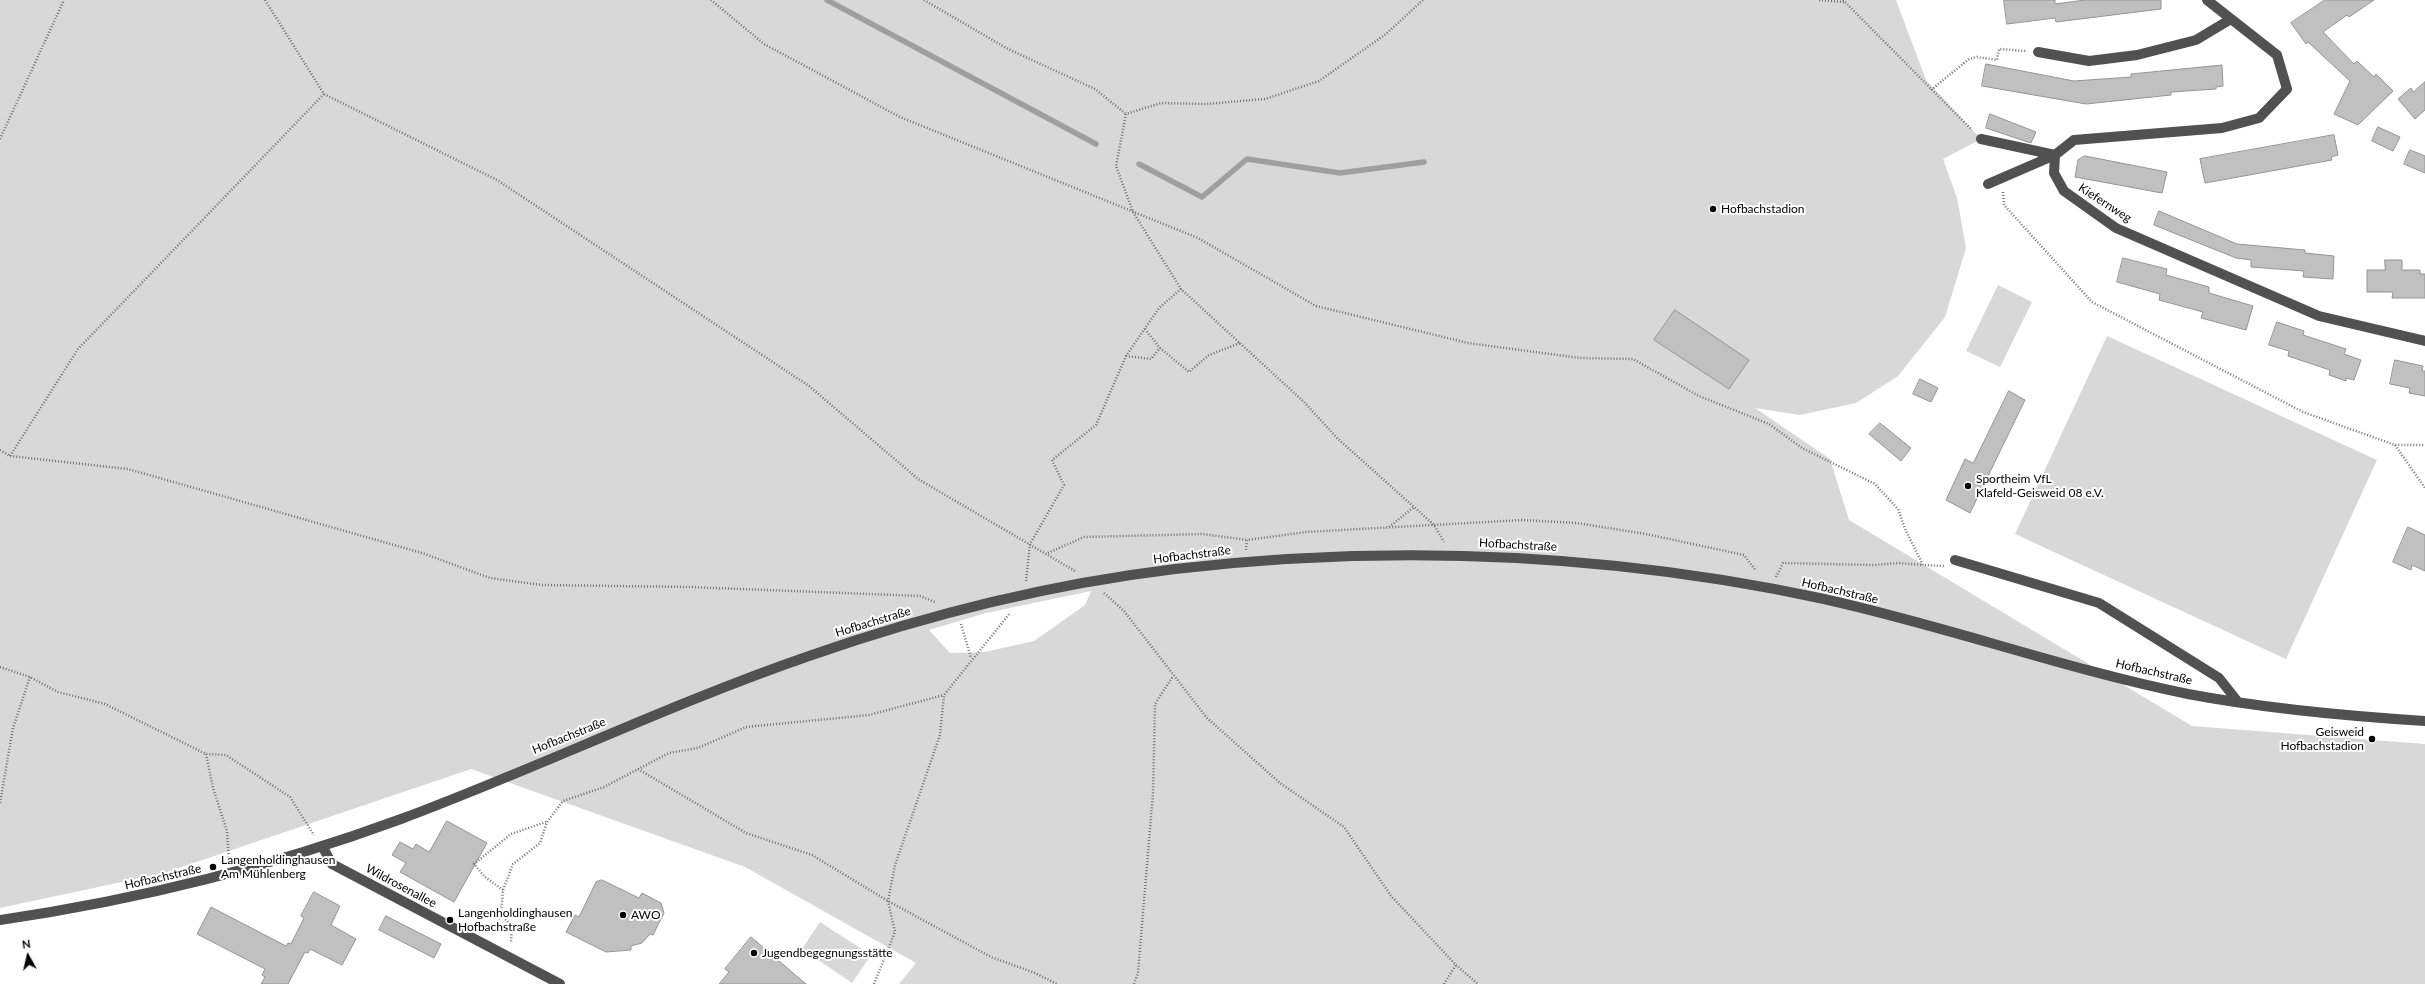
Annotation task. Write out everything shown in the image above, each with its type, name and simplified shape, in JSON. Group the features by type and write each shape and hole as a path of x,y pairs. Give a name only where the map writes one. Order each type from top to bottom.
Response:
{"street":[{"path":"1988,184 2055,155 2074,140 2222,128 2259,118 2287,89 2278,55 2207,0"},
{"path":"2038,52 2089,61 2137,55 2196,40 2231,18"},
{"path":"1981,139 2055,155"},
{"name":"Kiefernweg","path":"2055,155 2054,173 2064,191 2116,228 2319,316 2425,342"},
{"name":"Hofbachstraße","path":"0,920 65,911 149,894 230,875 322,846 403,818 673,708 808,656 886,631 957,612 1093,582 1168,570 1245,562 1346,555 1451,554 1599,563 1684,574 1769,588 1829,600 2185,693 2304,712 2425,721"},
{"path":"1953,564 2099,603 2219,678 2238,702"},
{"name":"Wildrosenallee","path":"322,846 332,864 560,984"}],"path":[{"path":"0,139 64,0"},
{"path":"265,0 324,94 497,180 809,386 918,479 1048,554 1093,582 1124,611 1207,718 1280,783 1344,827 1390,896 1456,965 1478,984"},
{"path":"711,0 764,44 900,117 1198,238 1316,306 1468,343 1580,358 1633,359 1699,396 1769,424 1802,448 1876,484 1898,509 1905,529 1923,565"},
{"path":"924,0 1008,49 1095,88 1126,114"},
{"path":"1126,114 1160,103 1206,104 1265,99 1319,81 1386,34 1423,0"},
{"path":"1819,0 1844,1 1981,139"},
{"path":"1931,90 1970,59 1977,57 1997,60 1999,49 2038,52"},
{"path":"10,456 78,349 324,94"},
{"path":"1126,114 1116,166 1133,212 1181,289 1304,402 1337,438 1434,525 1451,554"},
{"path":"2002,178 2004,205 2092,302 2303,412 2395,445 2425,445"},
{"path":"1030,544 1064,485 1052,460 1096,426 1126,356 1159,308 1181,289"},
{"path":"1145,329 1160,348 1190,372 1209,355 1240,343"},
{"path":"1126,356 1151,359 1160,348"},
{"path":"2395,445 2425,488"},
{"path":"0,450 10,456 128,469 422,553 490,578 542,585 690,587 920,596 957,612 972,658 944,695 940,735 895,865 888,900 895,932 874,984"},
{"path":"1389,527 1414,507"},
{"path":"1048,554 1084,537 1203,534 1247,540 1306,532 1522,520 1577,524 1646,534 1744,555 1769,588 1783,563 1874,565 1898,563 1923,565 1953,564"},
{"path":"1245,562 1247,540"},
{"path":"0,667 30,677 58,692 105,704 206,754 226,756 290,797 322,846"},
{"path":"1134,984 1138,973 1153,793 1155,704 1173,676"},
{"path":"0,803 13,728 30,677"},
{"path":"486,946 501,915 503,890 513,864 540,843 546,822 564,801 604,787 669,753 698,748 746,727 869,715 944,695"},
{"path":"206,754 214,788 228,831 230,875"},
{"path":"638,769 746,833 812,855 888,900 991,957 1057,984"},
{"path":"503,890 485,877 474,864 511,834 546,822"},
{"path":"501,915 512,926 510,959"},
{"path":"1444,984 1456,965"}],"shaded area":[{"path":"0,0 1896,0 1926,80 1981,139 1943,159 1957,198 1966,248 1945,317 1898,376 1856,403 1800,415 1755,408 1830,459 1849,520 2192,726 2425,744 2425,984 899,984 916,963 745,867 471,769 164,873 0,908","holes":["1091,591 1085,605 1034,641 985,652 950,653 929,630 986,613"]},
{"path":"1998,285 2032,302 2000,367 1966,351"},
{"path":"2107,336 2377,460 2286,659 2015,534"},
{"path":"820,922 871,955 852,983 802,949"}],"building":[{"path":"2004,0 2055,0 2055,4 2085,0 2161,0 2161,9 2056,22 2055,18 2007,24"},
{"path":"2325,0 2374,0 2349,17 2347,15 2323,32 2354,64 2357,61 2374,77 2376,74 2393,91 2358,125 2334,114 2350,81 2308,42 2306,44 2291,23"},
{"path":"1986,64 2074,81 2131,77 2131,74 2222,65 2223,86 2216,87 2216,89 2171,92 2171,95 2086,104 1982,86"},
{"path":"2425,82 2425,110 2415,119 2398,99 2411,88 2413,92"},
{"path":"1990,114 2036,132 2031,143 1986,128"},
{"path":"2378,127 2400,137 2393,151 2372,141"},
{"path":"2334,135 2338,155 2331,157 2332,160 2205,183 2200,159"},
{"path":"2410,150 2425,156 2425,173 2404,164"},
{"path":"2085,156 2167,172 2162,193 2075,177 2078,160"},
{"path":"2159,211 2237,244 2305,250 2305,253 2334,256 2333,279 2303,277 2304,271 2251,267 2251,260 2236,258 2154,225"},
{"path":"2123,258 2167,269 2166,275 2209,287 2209,293 2253,306 2246,330 2201,318 2203,312 2159,300 2160,294 2117,282"},
{"path":"2385,260 2402,260 2402,270 2420,270 2420,274 2425,274 2425,298 2392,298 2393,292 2367,292 2367,270 2385,270"},
{"path":"1675,310 1749,360 1729,389 1654,340"},
{"path":"2277,322 2304,331 2303,335 2346,349 2344,354 2361,360 2354,380 2346,378 2346,381 2329,375 2330,370 2288,356 2289,351 2269,345"},
{"path":"2395,360 2423,366 2422,371 2425,371 2425,396 2409,393 2410,388 2390,384"},
{"path":"1920,379 1938,388 1931,402 1913,394"},
{"path":"2009,391 2025,400 1970,513 1946,500 1965,459 1973,463"},
{"path":"1880,423 1911,448 1901,461 1869,434"},
{"path":"2408,527 2425,535 2425,571 2412,565 2411,570 2393,562"},
{"path":"447,821 487,843 454,902 400,872 406,863 392,855 400,842 413,849 416,844 429,852"},
{"name":"AWO","path":"602,880 639,898 642,893 661,903 664,913 653,935 650,934 642,943 631,946 631,950 606,952 566,932 575,915 579,917 596,882"},
{"path":"314,892 340,906 331,925 356,939 342,965 310,949 308,953 305,952 288,984 261,984 265,977 262,975 265,969 197,934 211,907 286,946 288,943 291,944 304,918 301,916"},
{"path":"386,916 441,944 434,958 379,930"},
{"name":"Jugendbegegnungsstätte","path":"751,937 806,984 719,984 729,972 725,969"}],"waterway":[{"path":"827,0 1096,144"},
{"path":"1139,164 1202,197 1247,159 1340,173 1424,162"}],"place":[{"name":"Hofbachstadion","path":"1713,209"},
{"name":"Sportheim VfL Klafeld-Geisweid 08 e.V.","path":"1968,486"},
{"name":"Geisweid Hofbachstadion","path":"2372,739"},
{"name":"Langenholdinghausen Am Mühlenberg","path":"213,867"},
{"name":"AWO","path":"623,915"},
{"name":"Langenholdinghausen Hofbachstraße","path":"450,920"},
{"name":"Jugendbegegnungsstätte","path":"754,953"}]}
